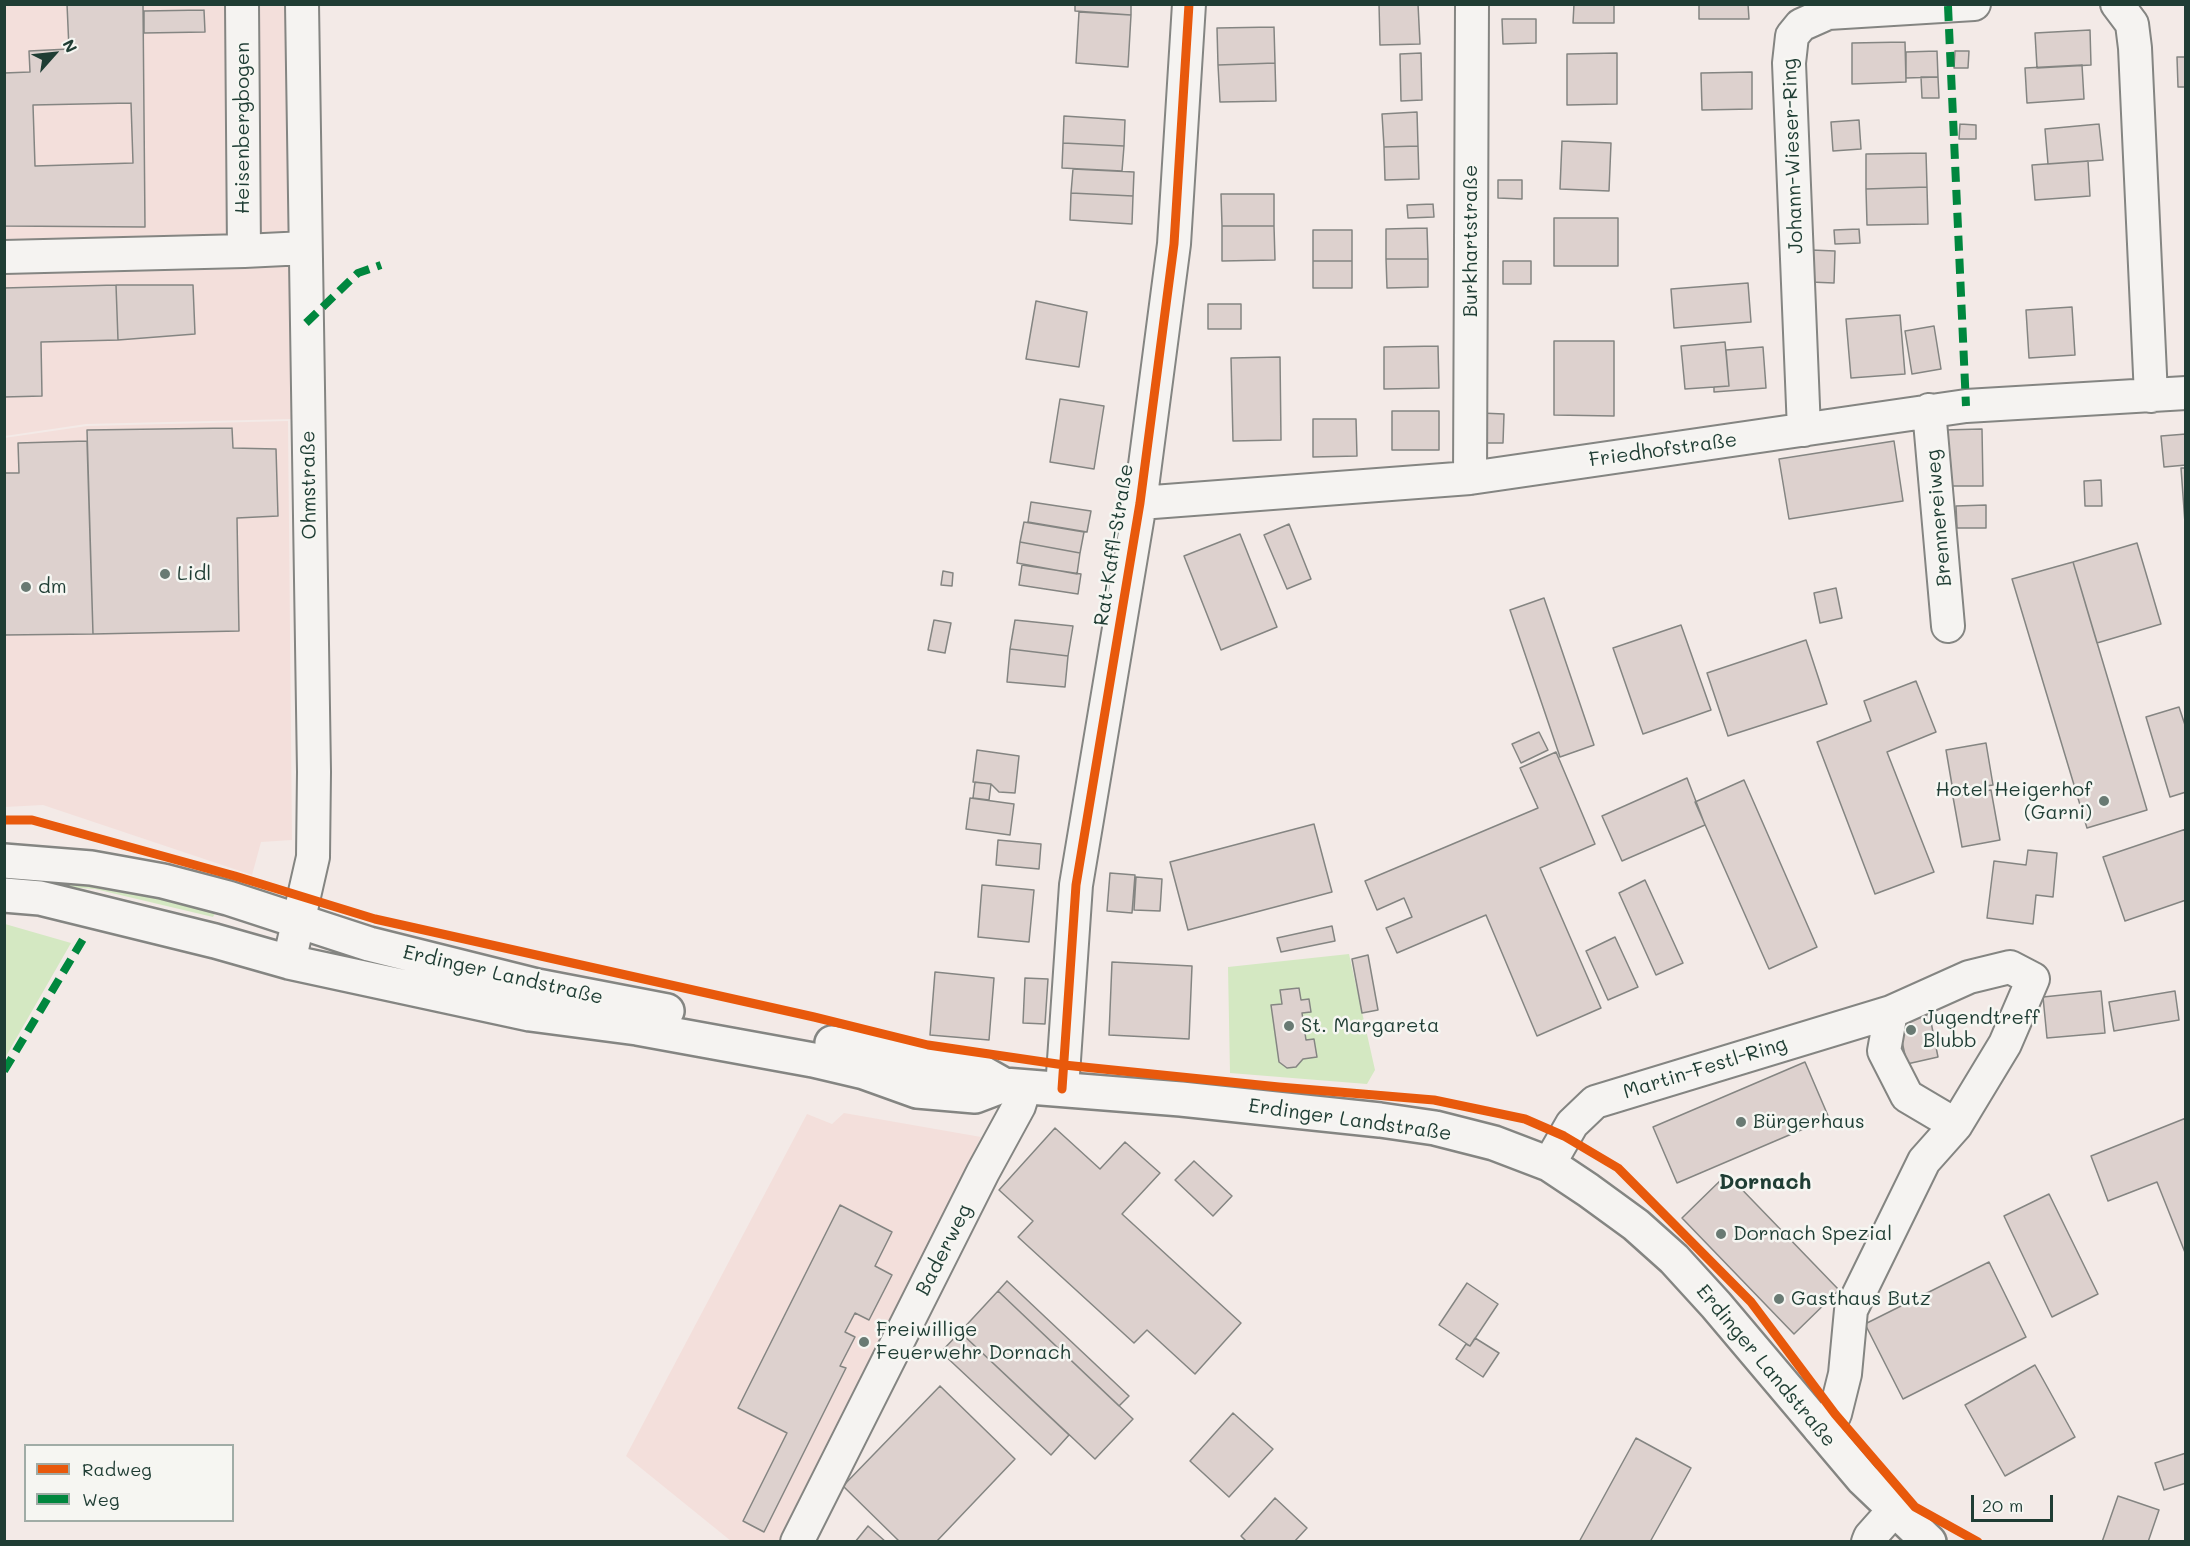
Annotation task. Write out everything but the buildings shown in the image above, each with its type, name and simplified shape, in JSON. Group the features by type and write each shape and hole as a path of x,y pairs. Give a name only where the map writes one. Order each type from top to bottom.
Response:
{"street":[{"name":"Heisenbergbogen","path":"242,4 244,251"},
{"name":"Ohmstraße","path":"289,962 313,857 315,772 302,4"},
{"name":"Rat-Kaffl-Straße","path":"1062,1089 1076,885 1140,503 1174,244 1190,4"},
{"name":"Burkhartstraße","path":"1470,478 1472,4"},
{"name":"Johann-Wieser-Ring","path":"1804,430 1789,63 1792,36 1801,24 1828,13 1974,4"},
{"path":"2117,4 2132,24 2135,48 2151,396"},
{"path":"4,257 305,248"},
{"name":"Friedhofstraße","path":"1140,503 1470,478 1966,406 2186,393"},
{"name":"Brennereiweg","path":"1929,410 1948,626"},
{"name":"Erdinger Landstraße","path":"4,861 92,868 163,880 228,898 369,944 537,986 981,1072 1014,1086"},
{"name":"Erdinger Landstraße","path":"4,895 40,898 215,941 289,962 530,1014 637,1028 813,1060 864,1072 917,1091 975,1096 1014,1086 1181,1098 1424,1126 1494,1143 1549,1164 1636,1225 1674,1259 1716,1305 1863,1479 1929,1542"},
{"name":"Martin-Festl-Ring","path":"1549,1164 1572,1124 1595,1102 1891,1012 1969,977 2010,967 2033,978 2005,1044 1956,1125 1924,1161 1851,1310 1845,1374 1835,1414 1820,1429"},
{"path":"1891,1012 1884,1051 1907,1096 1956,1125"},
{"name":"Baderweg","path":"797,1542 1019,1106 1014,1086"},
{"path":"1868,1542 1894,1510"}],"shaded area":[{"path":"5,5 287,5 292,419 86,424 5,436"},
{"path":"288,421 292,840 261,842 252,875 43,805 5,807 4,438 87,426"},
{"path":"844,1113 981,1137 780,1541 731,1541 626,1456 807,1114 832,1124"}],"green space":[{"path":"4,874 94,880 217,910 213,917 95,889 5,883"},
{"path":"4,924 71,943 5,1058"},
{"path":"1349,954 1375,1070 1367,1084 1230,1073 1228,967"}],"marked path":[{"path":"1948,6 1966,406"},
{"path":"306,323 358,273 381,265"},
{"path":"4,1071 85,936"}],"cycle path":[{"path":"1062,1089 1076,885 1140,503 1174,244 1189,4"},
{"path":"4,820 32,820 235,876 375,919 814,1017 928,1045 1064,1065 1434,1100 1525,1119 1564,1136 1618,1168 1751,1302 1835,1414 1915,1507 1978,1542"}],"place":[{"name":"Lidl","path":"165,574"},
{"name":"dm","path":"26,587"},
{"name":"Hotel Heigerhof (Garni)","path":"2104,801"},
{"name":"St. Margareta","path":"1289,1026"},
{"name":"Jugendtreff Blubb","path":"1911,1030"},
{"name":"Bürgerhaus","path":"1741,1122"},
{"name":"Dornach Spezial","path":"1721,1234"},
{"name":"Gasthaus Butz","path":"1779,1299"},
{"name":"Freiwillige Feuerwehr Dornach","path":"864,1342"}],"district":[{"name":"Dornach","path":"1765,1182"}]}
